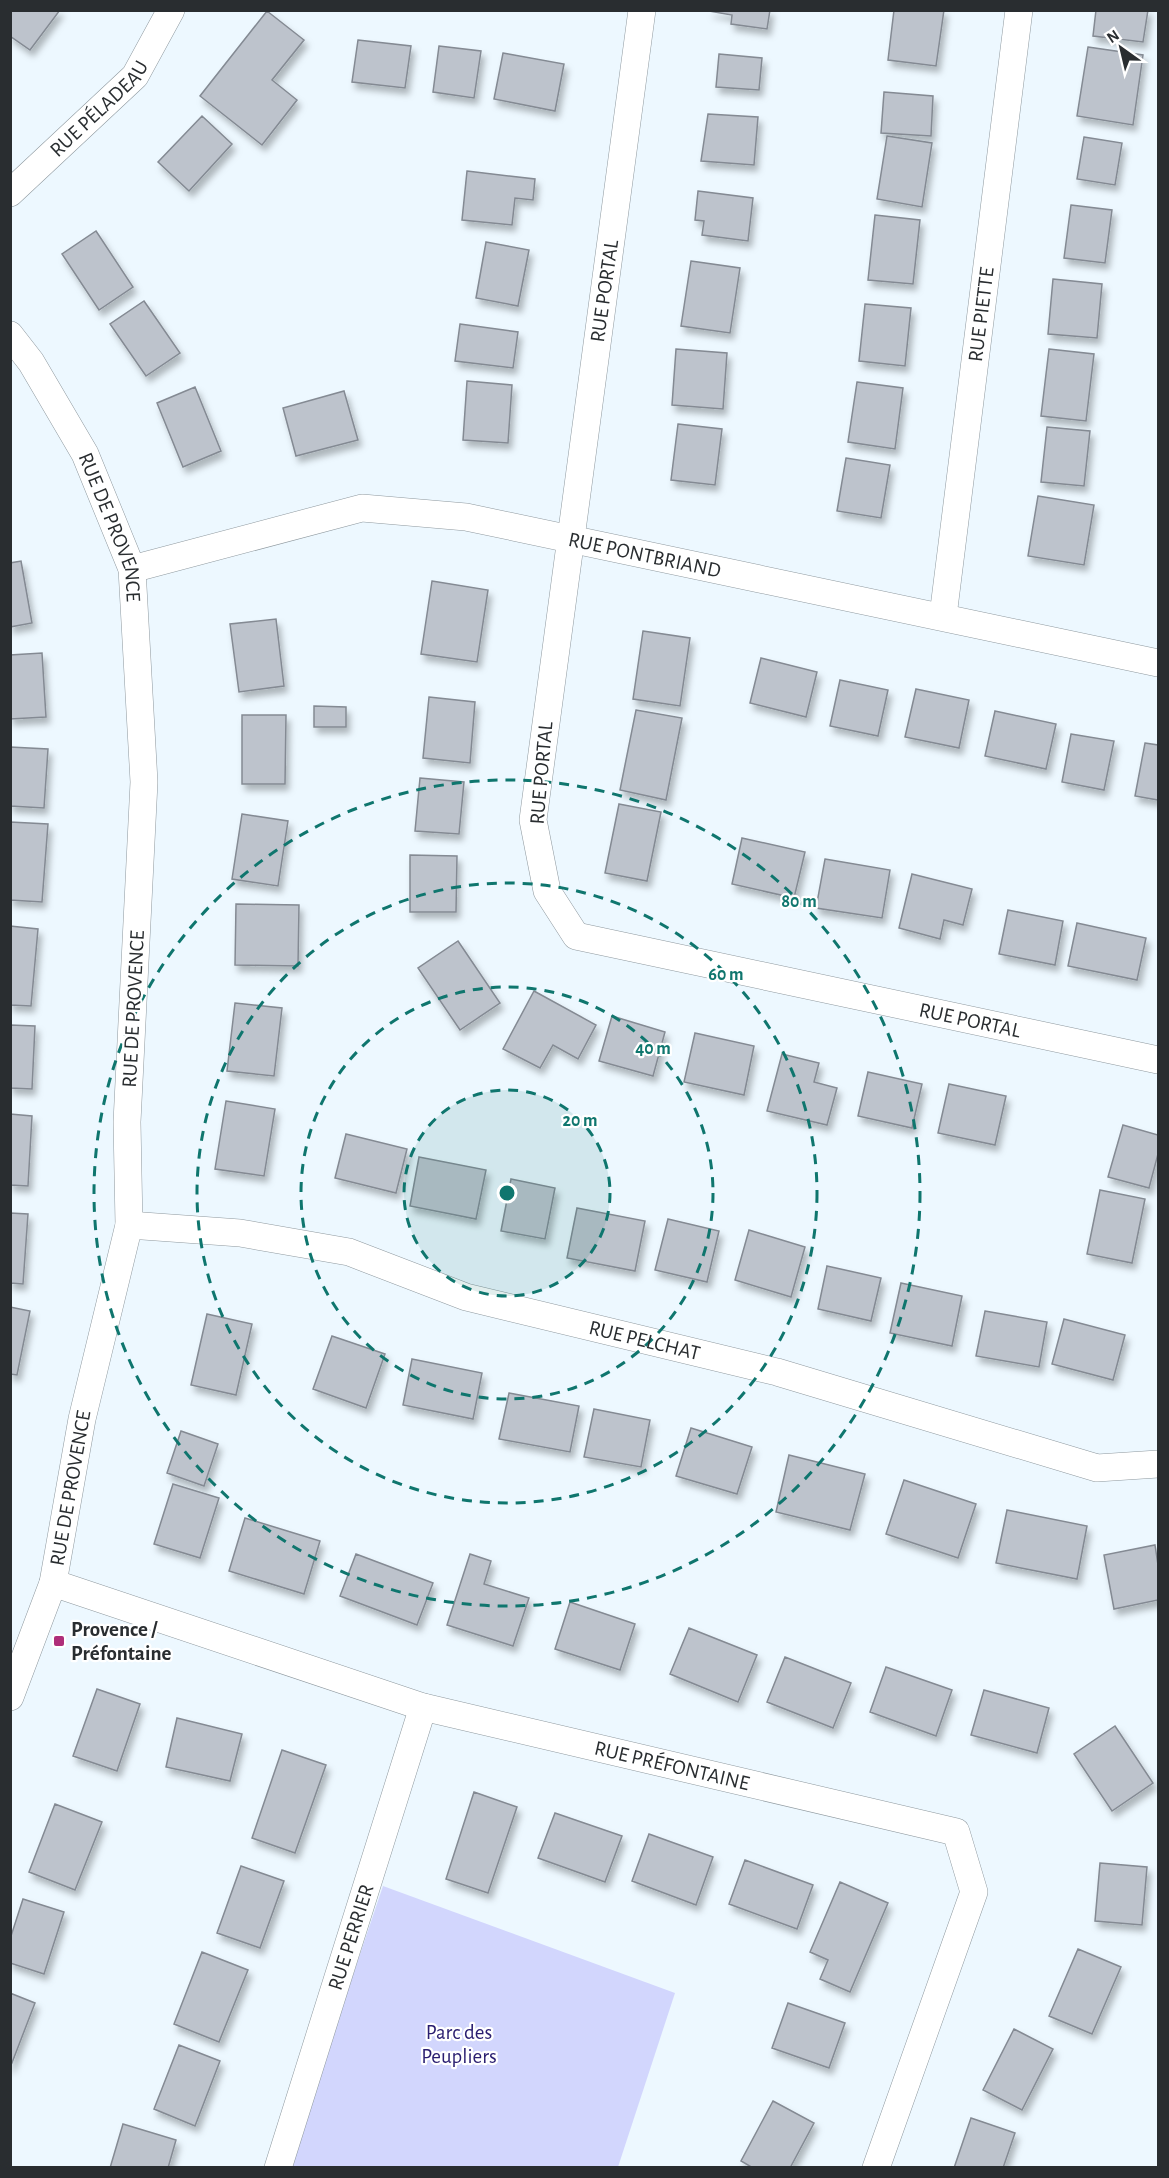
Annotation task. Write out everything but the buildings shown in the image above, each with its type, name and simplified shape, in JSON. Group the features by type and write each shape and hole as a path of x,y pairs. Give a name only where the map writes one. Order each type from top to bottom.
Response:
{"street":[{"name":"RUE PÉLADEAU","path":"10,193 135,76 171,10"},
{"name":"RUE PORTAL","path":"642,10 533,820 547,891 576,936 1158,1060"},
{"name":"RUE PIETTE","path":"943,616 1019,10"},
{"name":"RUE DE PROVENCE","path":"10,335 31,362 85,454 132,569 144,782 127,1122 129,1225 82,1419 53,1583 10,1697"},
{"name":"RUE PONTBRIAND","path":"132,569 362,508 466,517 1158,663"},
{"name":"RUE PELCHAT","path":"129,1225 240,1233 349,1252 466,1297 777,1372 1097,1468 1158,1464"},
{"name":"RUE PRÉFONTAINE","path":"53,1583 423,1707 957,1832 974,1892 876,2168"},
{"name":"RUE PERRIER","path":"278,2168 423,1707"}],"green space":[{"name":"Parc des Peupliers","path":"383,1886 675,1993 618,2167 288,2168"}],"place":[{"name":"Provence / Préfontaine","path":"59,1641"}]}
